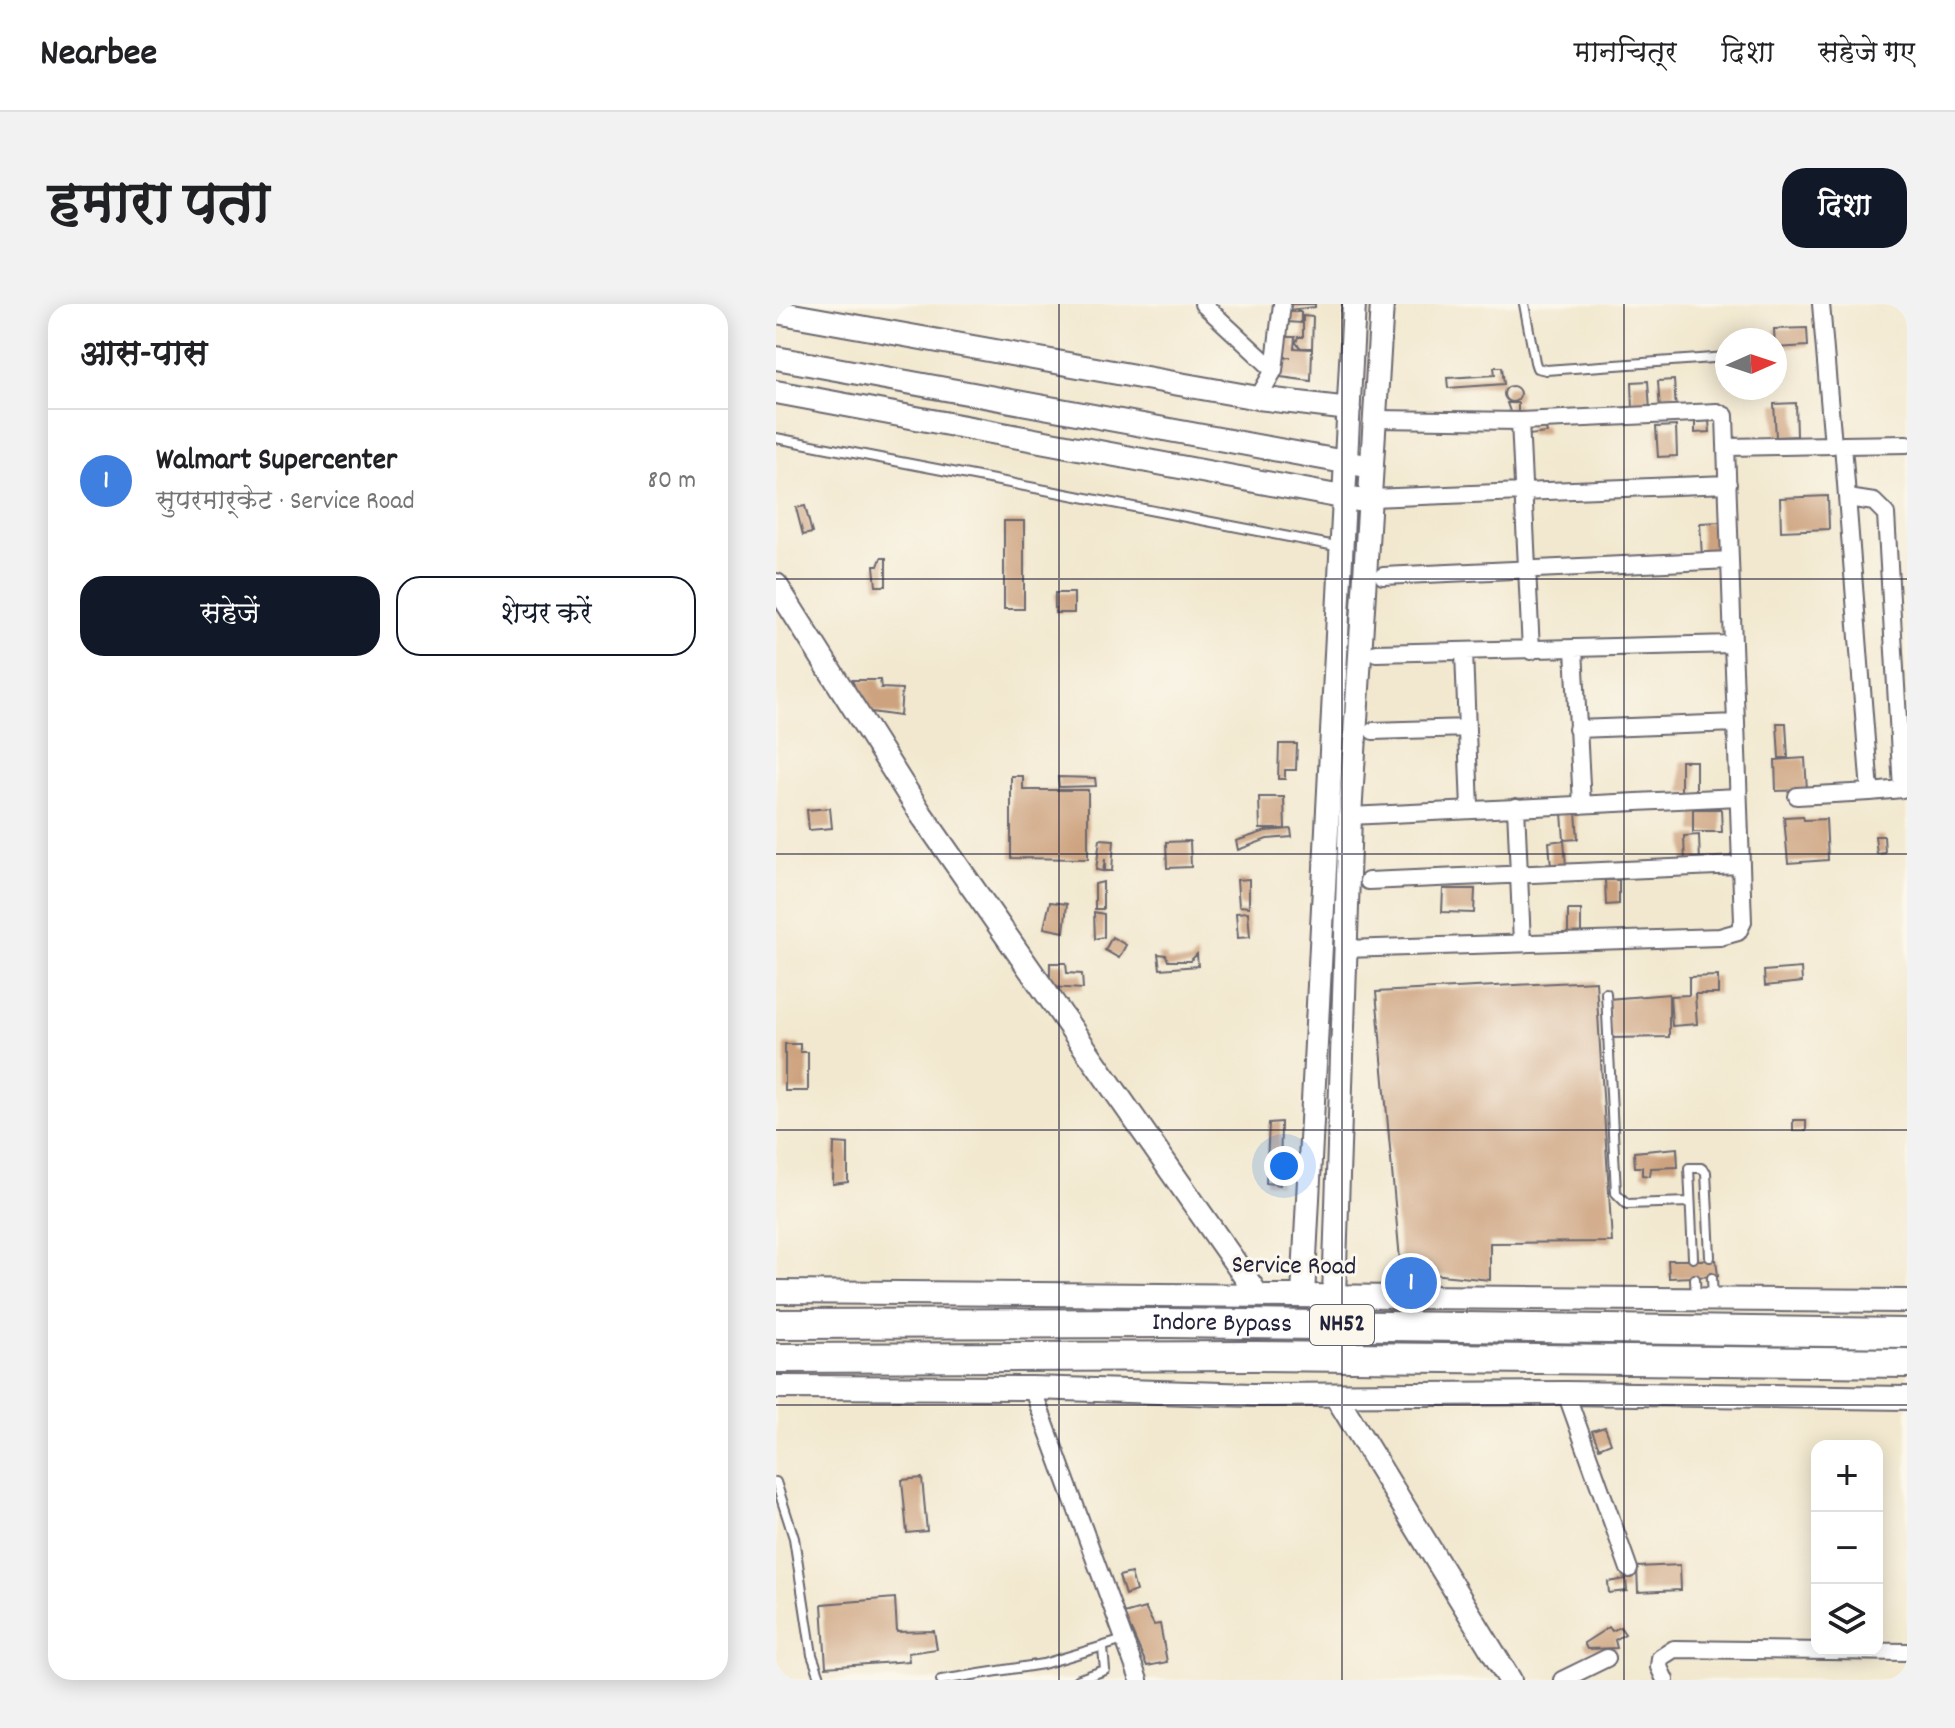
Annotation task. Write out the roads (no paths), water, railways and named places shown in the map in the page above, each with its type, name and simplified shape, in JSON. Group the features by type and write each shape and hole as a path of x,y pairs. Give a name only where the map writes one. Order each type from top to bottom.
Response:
{"highway":[{"name":"Indore Bypass","path":"776,1324 1169,1323 1907,1333"},
{"name":"Indore Bypass","path":"776,1358 1255,1356 1907,1363"}],"street":[{"path":"1203,304 1274,370"},
{"path":"1258,398 1274,370 1282,304"},
{"path":"1303,1296 1354,304"},
{"path":"1334,1296 1350,816 1382,304"},
{"path":"1821,304 1838,445 1848,498 1870,792"},
{"path":"776,312 829,312 1258,398 1349,409"},
{"path":"776,358 1373,467"},
{"path":"776,392 1344,498 1371,500 1728,484"},
{"path":"1345,949 1720,937 1738,932 1743,922 1729,447 1725,416 1717,412 1520,421 1376,419"},
{"path":"1520,421 1531,651"},
{"path":"1729,447 1907,444"},
{"path":"1797,796 1905,789 1901,689 1886,514 1874,502 1848,498"},
{"path":"1383,576 1730,560"},
{"path":"776,585 921,814 1257,1294"},
{"path":"1376,653 1733,644"},
{"path":"1574,649 1582,805"},
{"path":"1464,652 1470,809"},
{"path":"1577,729 1736,723"},
{"path":"1373,731 1467,728"},
{"path":"1350,816 1738,797"},
{"path":"1516,807 1522,943"},
{"path":"1368,881 1740,865"},
{"name":"Service Road","path":"776,1292 1334,1296 1704,1289 1907,1301"},
{"path":"776,1387 1032,1388 1336,1396 1566,1393 1907,1398"},
{"path":"1032,1388 1139,1680"},
{"path":"1566,1393 1629,1569"},
{"path":"1336,1396 1510,1680"},
{"path":"1665,1680 1660,1658 1674,1649 1907,1652"},
{"path":"1562,1680 1607,1658"}],"lane":[{"path":"1524,304 1537,368 1546,370 1715,358"},
{"path":"776,438 1342,547"},
{"path":"1606,993 1616,1193 1627,1204 1690,1202"},
{"path":"1693,1258 1688,1170 1704,1169 1710,1257"},
{"path":"776,1482 781,1514 794,1538 812,1655 821,1680"},
{"path":"941,1680 1043,1664 1124,1640"},
{"path":"1077,1680 1105,1670 1103,1648"}],"place":[{"name":"Walmart Supercenter","path":"1411,1283"}]}
